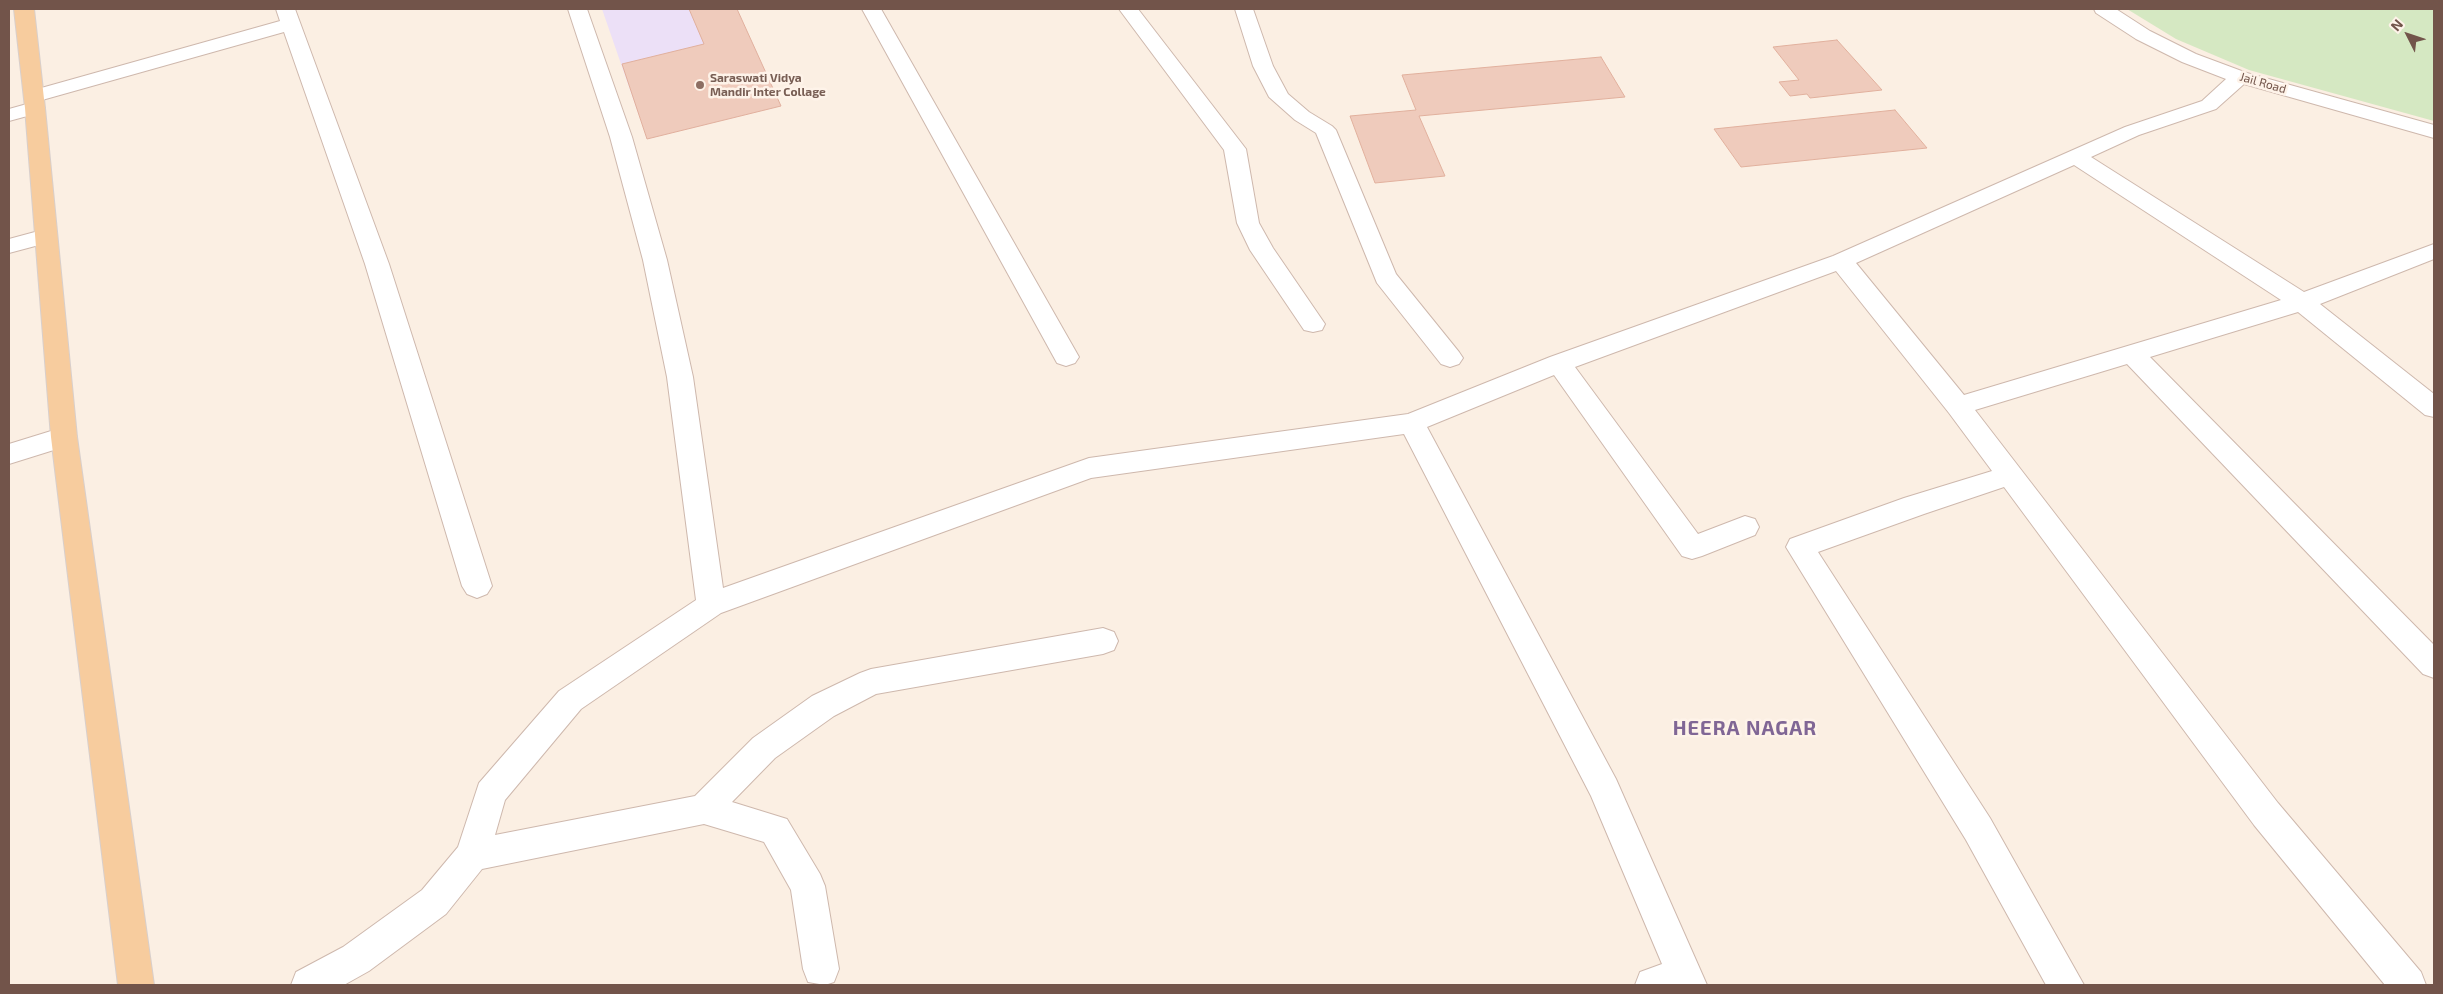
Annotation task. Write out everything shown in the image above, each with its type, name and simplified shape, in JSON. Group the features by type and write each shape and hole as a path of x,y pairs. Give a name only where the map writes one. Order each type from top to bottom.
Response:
{"main road":[{"path":"24,9 35,102 64,437 136,985"}],"street":[{"path":"577,9 622,137 655,260 680,377 710,605"},
{"path":"871,9 1066,357"},
{"path":"1128,9 1235,149 1248,223 1262,250 1313,324"},
{"path":"1244,9 1263,66 1279,97 1302,116 1325,130 1385,277 1450,358"},
{"name":"Jail Road","path":"2103,9 2143,35 2189,58 2240,77 2434,132"},
{"path":"9,115 35,102 288,16 376,264 477,586"},
{"path":"309,985 356,960 434,902 472,855 491,793 570,700 710,605 1089,468 1412,422 1559,363 1841,261 2132,131 2209,105 2240,77"},
{"path":"2074,156 2302,302 2434,408"},
{"path":"9,246 46,236"},
{"path":"1958,406 2302,302 2434,251"},
{"path":"1841,261 1958,406 2266,814 2408,985"},
{"path":"2133,354 2434,665"},
{"path":"1559,363 1692,548 1745,527"},
{"path":"1412,422 1604,789 1675,982"},
{"path":"9,454 64,437"},
{"path":"2011,476 1914,506 1800,547 1978,829 2066,985"},
{"path":"704,809 764,748 823,706 871,682 1103,641"},
{"path":"472,855 704,809 775,830 808,886 821,969"}],"shaded area":[{"name":"Saraswati Vidya Mandir Inter Collage","path":"602,9 737,9 781,106 647,139"}],"green space":[{"path":"2127,9 2434,9 2434,121 2249,70 2176,39"}],"building":[{"name":"Saraswati Vidya Mandir Inter Collage","path":"689,9 737,9 781,106 647,139 622,64 704,44"},
{"path":"1837,40 1882,90 1810,98 1807,94 1790,96 1779,82 1799,80 1773,47"},
{"path":"1601,57 1625,97 1419,116 1445,176 1375,183 1350,116 1416,110 1402,75"},
{"path":"1895,110 1927,148 1741,167 1714,129"}],"place":[{"name":"Saraswati Vidya Mandir Inter Collage","path":"700,85"}],"district":[{"name":"HEERA NAGAR","path":"1745,728"}]}
